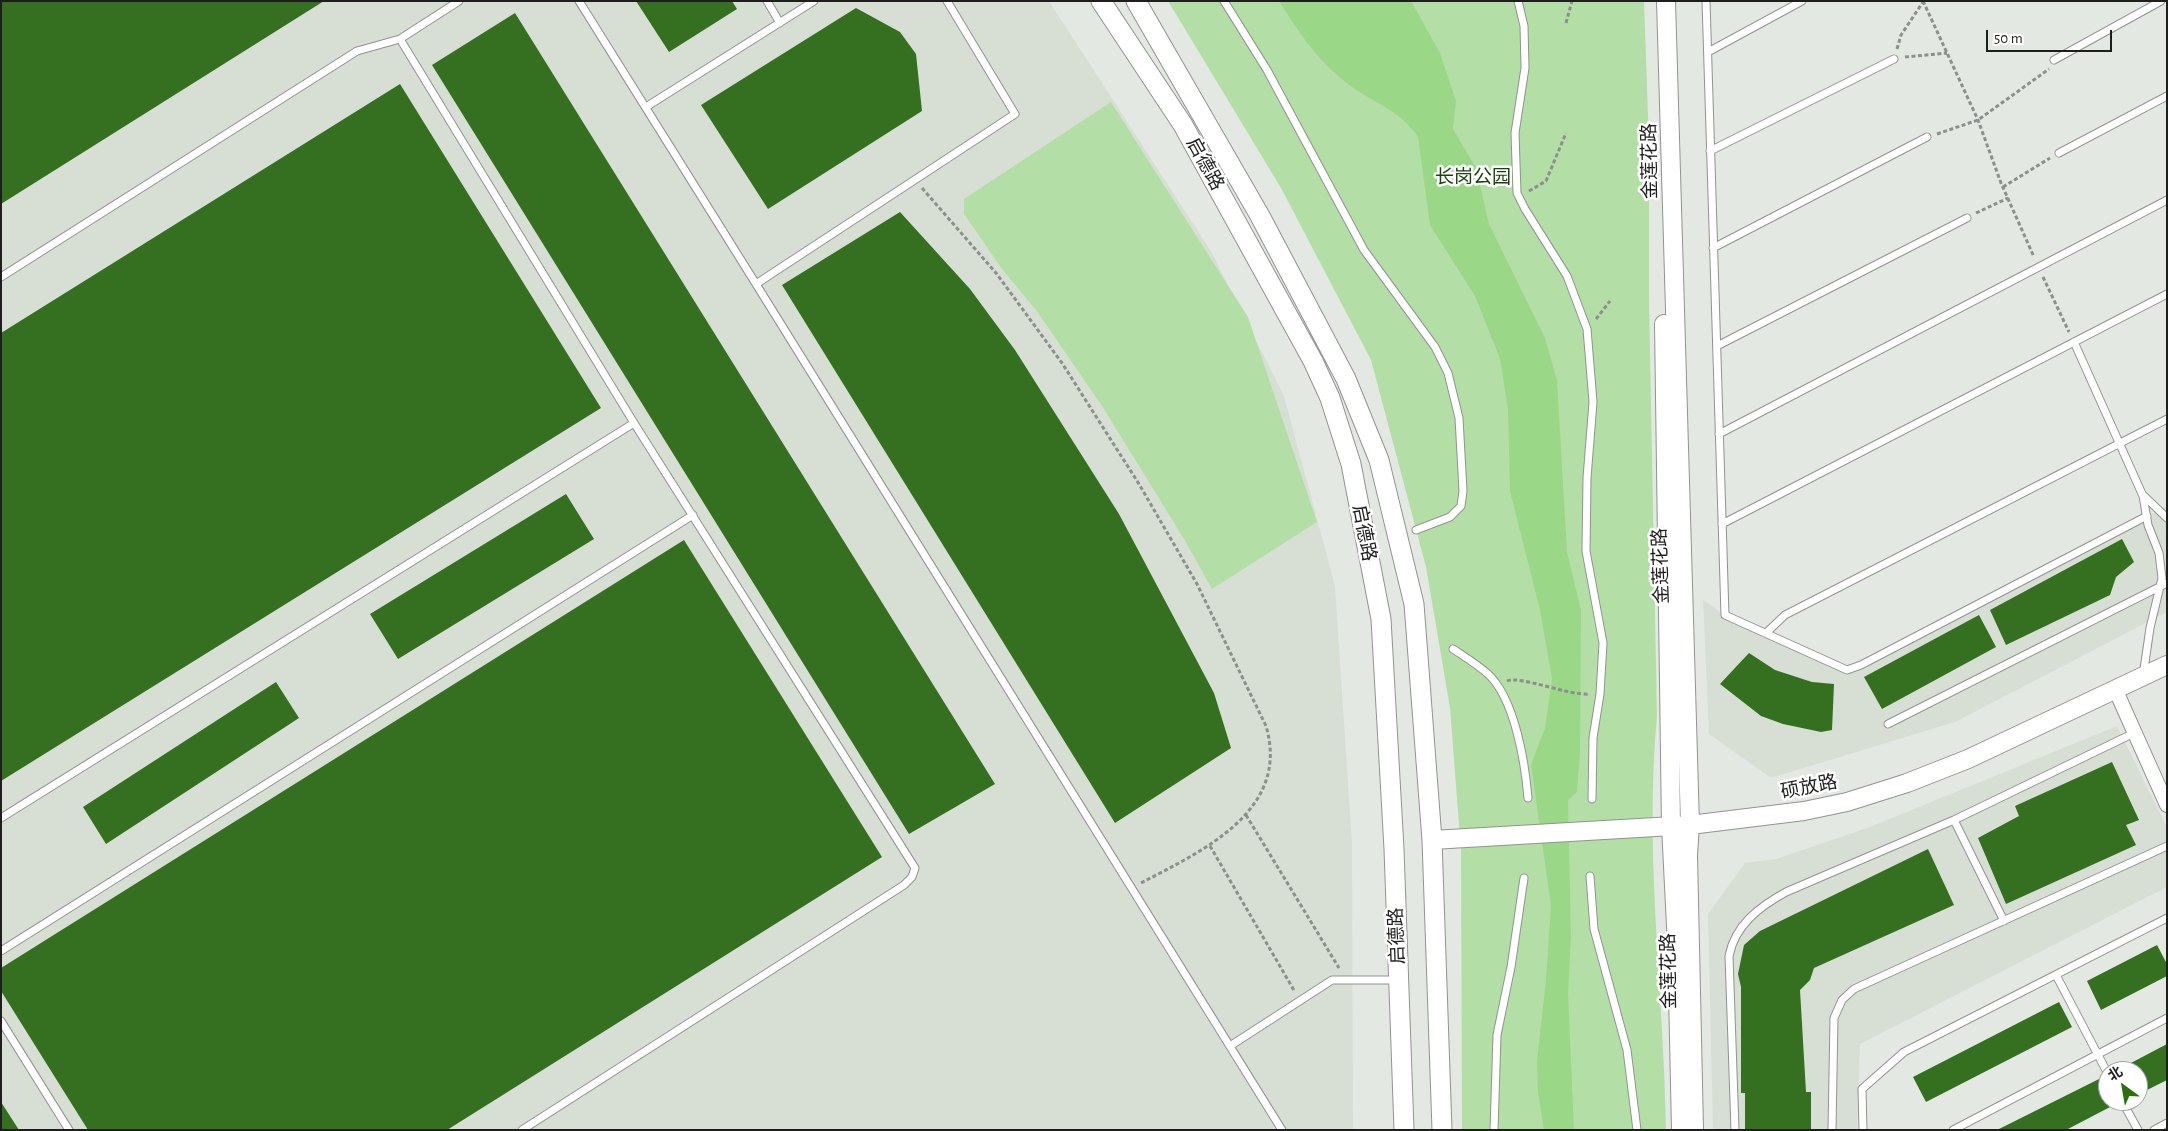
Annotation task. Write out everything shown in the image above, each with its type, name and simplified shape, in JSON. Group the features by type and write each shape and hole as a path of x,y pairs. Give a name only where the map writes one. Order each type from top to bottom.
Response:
{"main road":[{"name":"启德路","path":"1101,1 1183,125 1314,361 1330,398 1351,464 1380,619 1399,980 1404,1130"},
{"name":"启德路","path":"1136,1 1260,216 1346,380 1379,460 1414,604 1432,840 1442,1130"}],"street":[{"name":"金莲花路","path":"1655,1 1661,164 1671,826 1677,946 1681,1130"},
{"name":"金莲花路","path":"1666,1 1690,825 1688,865 1694,1130"},
{"name":"硕放路","path":"1432,840 1690,825 1804,811 1847,802 1907,783 1968,759 2116,691 2167,665"},
{"path":"2116,691 2167,805"}],"lane":[{"path":"1,276 357,50 400,39 459,1"},
{"path":"579,1 1282,1130"},
{"path":"767,1 780,23"},
{"path":"646,107 814,1"},
{"path":"756,284 1016,114 947,1"},
{"path":"1224,1 1267,70 1374,266 1435,347 1448,373 1459,418 1464,491 1461,506 1450,517 1416,530"},
{"path":"1518,1 1524,26 1525,68 1515,133 1516,176 1519,196 1567,276 1587,329 1593,402 1587,478 1586,551 1604,643 1600,694 1593,738 1592,799"},
{"path":"1706,1 1725,614 1847,670 1861,665 2146,516"},
{"path":"1708,52 1802,1"},
{"path":"2054,60 2161,1"},
{"path":"400,39 634,423 912,862 914,872 904,885 522,1130"},
{"path":"1710,151 1894,59"},
{"path":"2059,152 2167,96"},
{"path":"1713,248 1927,137"},
{"path":"1719,434 2167,200"},
{"path":"1717,346 1967,218"},
{"path":"1722,524 2167,294"},
{"path":"2074,342 2143,496 2146,516 2159,553 2164,584 2150,628 2142,678"},
{"path":"1766,633 1785,615 2167,419"},
{"path":"1,818 634,423"},
{"path":"2143,496 2167,518"},
{"path":"2158,510 2167,506"},
{"path":"1,951 693,515"},
{"path":"1888,724 2164,584"},
{"path":"1453,649 1489,675 1499,688 1511,712 1528,798"},
{"path":"1736,1130 1729,956 1731,945 1738,932 1756,912 1786,892 1954,820 2134,733"},
{"path":"1954,820 2004,921"},
{"path":"1832,1130 1834,1018 1842,1000 1854,989 2167,846"},
{"path":"1590,876 1594,929 1626,1050 1637,1130"},
{"path":"1494,1130 1497,1035 1513,958 1524,878"},
{"path":"1863,1130 1862,1089 1904,1052 2167,918"},
{"path":"2056,975 2101,1061"},
{"path":"1230,1046 1332,980 1399,980"},
{"path":"1953,1130 2167,1018"},
{"path":"1,1021 70,1130"},
{"path":"2128,1111 2138,1130"},
{"path":"2154,1130 2167,1123"}],"path":[{"path":"1566,23 1572,1"},
{"path":"1923,2 1901,35 1894,59 1947,53"},
{"path":"1923,2 1978,120 2002,187 2074,342"},
{"path":"1927,137 1978,120 2047,71 2054,60"},
{"path":"1519,196 1535,189 1546,181 1566,133"},
{"path":"2002,187 2059,152"},
{"path":"914,180 996,274 1062,363 1139,484 1197,584 1256,702 1271,743 1271,761 1265,785 1246,815 1210,846 1132,888"},
{"path":"1967,218 2008,198"},
{"path":"1587,329 1610,300"},
{"path":"1499,688 1509,680 1524,680 1535,685 1580,695 1600,694"},
{"path":"1246,815 1346,980"},
{"path":"1210,846 1300,1001"}],"shaded area":[{"path":"1,1 1049,1 1212,253 1284,396 1335,586 1352,843 1353,1130 1,1130"},
{"path":"1279,1 1411,1 1440,53 1456,101 1453,129 1476,168 1489,224 1545,338 1557,380 1567,552 1581,610 1580,753 1577,792 1568,800 1571,937 1568,993 1574,1130 1544,1130 1538,1092 1537,1060 1546,980 1551,906 1531,765 1545,728 1552,679 1540,610 1510,491 1508,409 1500,359 1475,296 1430,225 1418,137 1412,128 1395,114 1337,75 1302,35"},
{"path":"2167,506 2167,612 1955,722 1771,778 1709,734 1703,600 1725,615 1847,670 1861,665"},
{"path":"2117,726 2167,827 2167,887 1860,1044 1857,1130 1713,1130 1708,914 1745,863 1776,859 1870,827"}],"green space":[{"name":"长岗公园","path":"1168,1 1644,1 1649,144 1649,299 1657,716 1653,820 1654,872 1666,1130 1462,1130 1461,850 1450,708 1426,567 1371,360 1281,188"},
{"path":"1111,102 1248,317 1317,522 1212,589 1184,539 1102,406 1036,310 1002,269 964,214 964,199"}],"building":[{"path":"1,1 324,1 1,204"},
{"path":"636,1 732,1 737,9 669,52"},
{"path":"856,8 900,32 916,54 922,111 768,209 701,105"},
{"path":"515,13 995,784 909,834 432,65"},
{"path":"400,84 601,408 1,781 1,333"},
{"path":"900,212 970,289 1015,350 1119,514 1214,693 1231,748 1115,823 782,285"},
{"path":"566,494 594,539 398,659 370,614"},
{"path":"2122,539 2134,562 2116,577 2110,595 2006,645 1990,610"},
{"path":"684,540 882,857 447,1130 88,1130 1,991 1,968"},
{"path":"1979,615 1996,647 1882,709 1864,677"},
{"path":"1749,653 1775,670 1812,682 1834,684 1832,730 1821,732 1783,724 1761,716 1720,684"},
{"path":"276,682 299,718 106,844 83,807"},
{"path":"2112,762 2139,820 2126,825 2136,845 2006,904 1978,838 2019,816 2015,806"},
{"path":"1928,849 1954,905 1814,968 1810,980 1800,990 1806,1092 1811,1092 1811,1130 1745,1130 1745,1093 1741,1093 1741,987 1738,974 1744,945 1760,931"},
{"path":"2157,945 2167,964 2167,976 2101,1010 2087,981"},
{"path":"2059,1002 2072,1027 1926,1102 1913,1077"},
{"path":"2167,1044 2167,1080 2148,1090 2148,1061 2135,1061"},
{"path":"2098,1080 2098,1111 2102,1111 2066,1130 1997,1130"},
{"path":"1,1102 19,1130 1,1130"}]}
